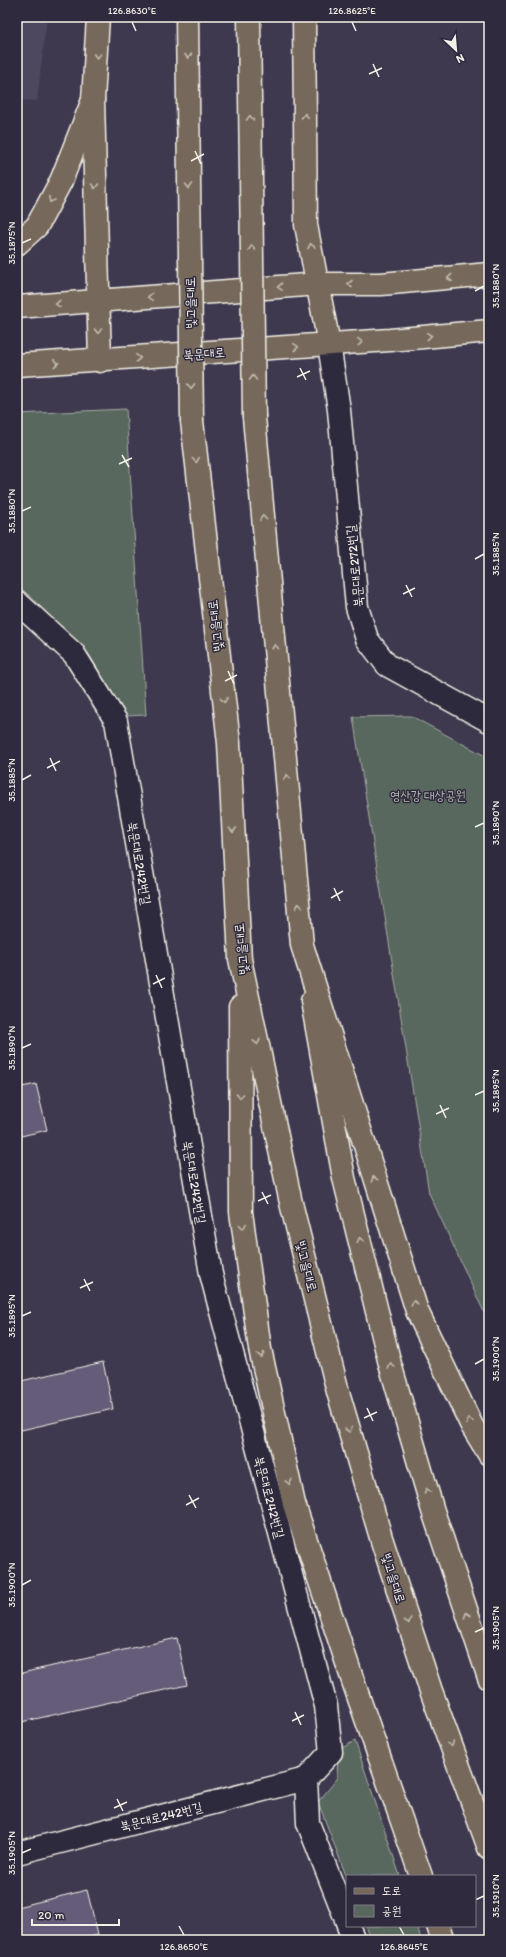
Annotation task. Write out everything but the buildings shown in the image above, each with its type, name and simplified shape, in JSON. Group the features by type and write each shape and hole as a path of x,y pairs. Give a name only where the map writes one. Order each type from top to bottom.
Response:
{"main road":[{"path":"98,17 93,100 97,302 100,361"},
{"name":"빛고을대로","path":"187,17 192,421 229,743 240,960 291,1203 338,1392 382,1542 430,1688 489,1848"},
{"path":"249,17 254,417 302,945 344,1178 390,1364 433,1511 489,1678"},
{"path":"304,17 306,225 319,284 329,344"},
{"path":"17,244 37,226 61,181 93,100"},
{"path":"17,307 319,284 381,284 489,274"},
{"name":"북문대로","path":"17,365 100,361 390,340 489,331"},
{"path":"302,945 417,1311 472,1426 489,1454"},
{"path":"240,960 241,1212 260,1349 294,1504 355,1687 421,1875"},
{"path":"438,1927 443,1940"}],"street":[{"name":"북문대로272번길","path":"329,344 339,410 357,607 366,639 387,665 489,721"},
{"name":"북문대로242번길","path":"17,602 74,654 116,721 211,1274 326,1706 331,1752 306,1779 17,1853"},
{"path":"306,1779 308,1823 346,1919"},
{"path":"348,1927 354,1940"}],"shaded area":[{"path":"17,17 47,17 37,101 17,100"}],"green space":[{"path":"126,409 146,715 126,716 88,653 17,584 17,414"},
{"name":"영산강 대상공원","path":"411,716 489,758 489,1323 429,1193 353,717"},
{"path":"355,1741 400,1875 346,1875 318,1802 337,1779 338,1750"},
{"path":"365,1927 417,1927 421,1940 371,1940"}]}
